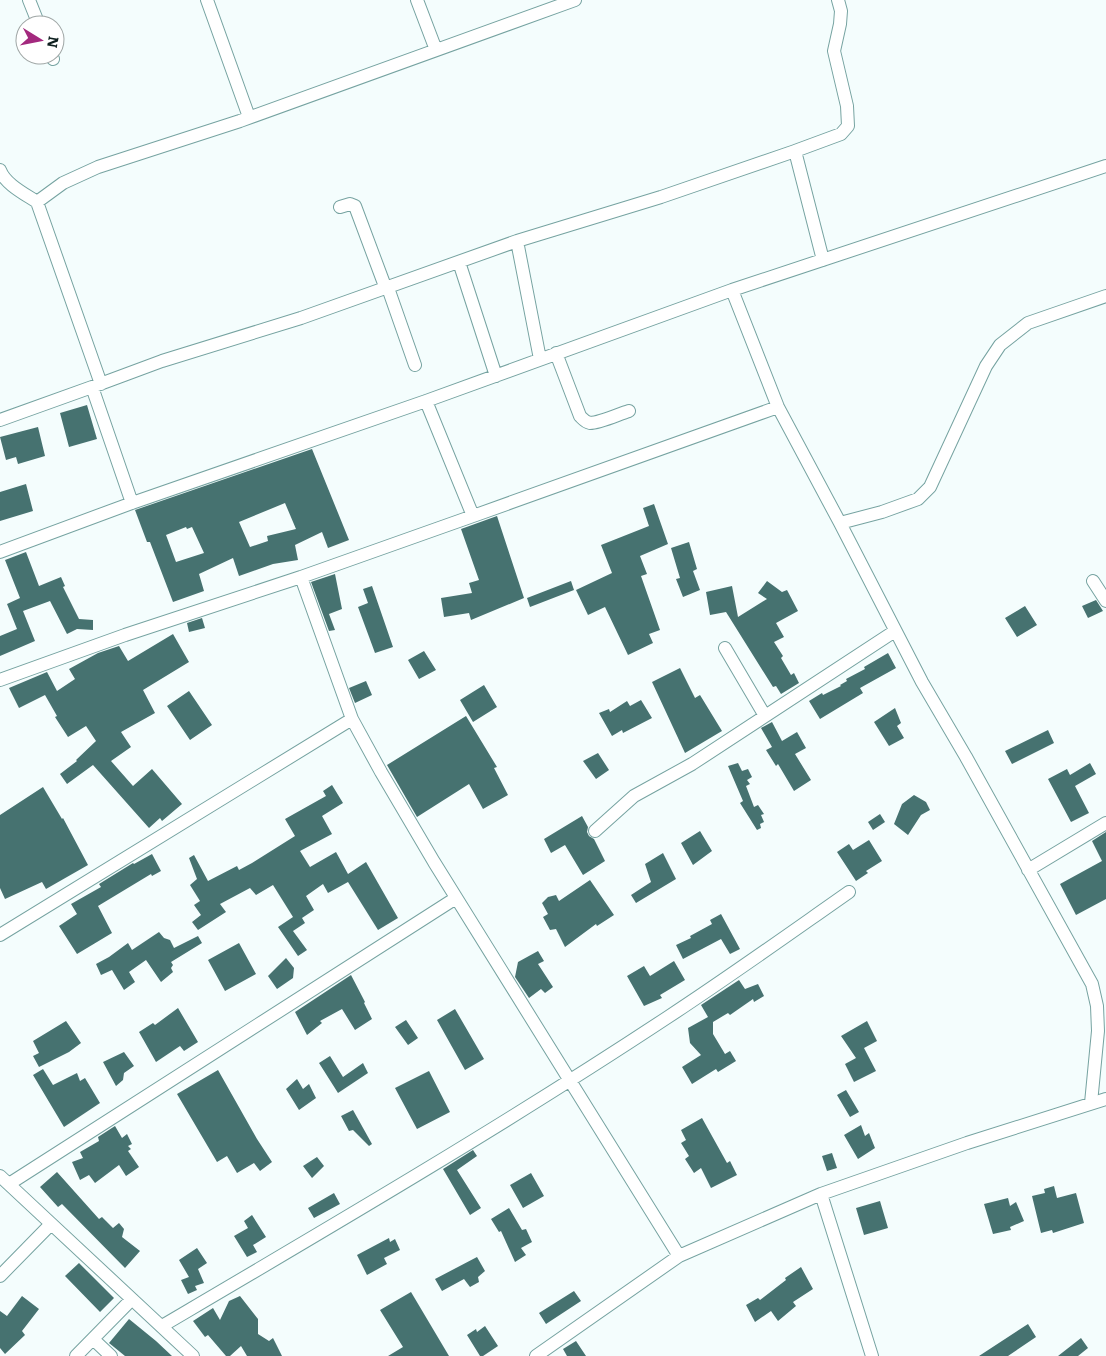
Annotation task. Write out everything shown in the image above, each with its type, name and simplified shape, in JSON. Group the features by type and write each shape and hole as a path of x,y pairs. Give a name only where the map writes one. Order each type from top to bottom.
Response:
{"street":[{"path":"29,0 35,15"},
{"path":"207,0 249,117"},
{"path":"418,0 436,50"},
{"path":"36,202 63,183 98,167 249,117 575,0"},
{"path":"0,420 162,361 301,318 517,241 661,197 841,134 848,126 847,106 834,52 841,11 838,0"},
{"path":"795,151 823,260"},
{"path":"0,552 132,503 426,401 732,290 1103,169"},
{"path":"0,170 9,182 36,202 97,386 132,503"},
{"path":"340,207 350,204 355,206 415,365"},
{"path":"517,241 540,360"},
{"path":"459,262 496,376"},
{"path":"732,290 778,407 922,682 966,757 1092,984 1097,1006 1098,1031 1091,1103"},
{"path":"840,523 882,512 918,499 930,487 986,366 1000,345 1028,323 1106,296"},
{"path":"556,354 580,416 584,421 589,423 595,422 628,411"},
{"path":"426,401 473,516"},
{"path":"0,680 126,634 300,577 778,407"},
{"path":"300,577 352,719 405,814 679,1256"},
{"path":"1093,581 1106,601"},
{"path":"595,831 634,796 692,764 895,631"},
{"path":"725,648 765,716"},
{"path":"0,936 352,719"},
{"path":"1028,870 1106,823"},
{"path":"162,1326 315,1236 569,1081 669,1017 849,892"},
{"path":"194,1356 4,1180 456,898"},
{"path":"536,1356 679,1256 821,1194 967,1143 1106,1099"},
{"path":"821,1194 872,1356"},
{"path":"0,1276 51,1224"},
{"path":"76,1356 132,1299"},
{"path":"93,1339 111,1356"}],"building":[{"path":"87,405 97,439 69,447 60,413"},
{"path":"38,427 45,456 18,464 16,457 6,460 0,437"},
{"path":"312,449 349,540 328,548 322,532 295,545 298,560 273,564 239,576 233,558 199,574 204,591 173,602 150,542 147,542 135,510","holes":["285,503 296,529 267,536 268,541 250,547 239,522","186,527 187,529 192,527 204,553 176,562 166,535"]},
{"path":"26,484 33,511 0,521 0,492"},
{"path":"654,504 668,544 640,556 647,574 641,576 660,630 649,634 653,643 628,655 605,607 588,615 576,590 612,573 601,545 649,526 643,508"},
{"path":"497,516 524,598 471,620 469,613 444,617 441,598 472,593 469,583 479,580 461,529"},
{"path":"689,542 697,569 693,571 700,590 683,597 676,579 680,578 671,548"},
{"path":"26,552 39,586 61,577 65,586 63,587 79,619 93,620 93,630 77,629 67,634 50,601 23,611 35,641 0,656 0,636 17,629 7,604 20,598 5,560"},
{"path":"335,574 342,609 329,614 335,630 329,631 311,582"},
{"path":"571,581 574,590 530,607 527,598"},
{"path":"767,581 782,592 787,590 798,611 776,623 784,637 774,642 783,656 781,658 791,675 794,673 799,683 781,694 776,686 773,687 726,612 710,615 706,592 732,586 738,617 767,599 758,593"},
{"path":"372,586 393,647 375,653 358,607 368,603 363,589"},
{"path":"1096,600 1103,611 1088,618 1082,606"},
{"path":"1025,606 1037,625 1017,637 1005,618"},
{"path":"202,618 205,628 189,632 187,623"},
{"path":"173,634 189,662 143,690 155,713 121,732 131,747 111,761 133,786 152,769 182,804 162,821 160,818 149,828 93,765 67,784 60,774 77,761 96,741 86,726 68,737 55,717 57,716 45,695 19,708 9,688 47,672 57,691 75,679 69,669 98,653 119,646 128,661"},
{"path":"424,651 436,670 419,679 408,660"},
{"path":"888,653 896,668 860,688 863,693 820,719 809,701 822,693 823,695 841,686 847,681 846,679"},
{"path":"680,668 695,698 700,695 722,731 685,753 652,682"},
{"path":"366,681 372,695 355,703 349,688"},
{"path":"484,685 497,707 473,722 460,700"},
{"path":"189,691 212,725 190,740 167,706"},
{"path":"641,700 652,718 623,733 622,730 612,736 599,713 609,709 610,712 627,701 630,706"},
{"path":"895,708 901,723 897,726 904,738 889,746 874,722"},
{"path":"466,716 497,767 494,768 508,795 483,809 469,784 417,817 387,765"},
{"path":"772,722 782,741 797,732 806,748 795,754 811,780 794,791 778,764 776,766 766,750 772,747 761,728"},
{"path":"1048,730 1054,743 1012,764 1005,751"},
{"path":"598,753 609,770 596,779 583,761"},
{"path":"738,763 742,771 748,769 752,777 747,780 750,784 746,786 754,807 758,805 764,814 761,815 764,822 760,824 761,828 757,830 740,803 743,801 728,766"},
{"path":"1090,763 1096,774 1075,786 1089,813 1071,822 1048,779 1067,769 1070,775"},
{"path":"332,785 343,803 322,816 332,834 300,851 310,867 336,852 348,874 366,862 398,918 378,930 348,882 328,893 323,884 306,896 314,910 302,918 305,923 293,931 307,950 298,956 278,927 293,917 273,885 256,895 250,888 220,904 226,912 198,930 192,922 201,915 194,905 200,901 190,885 197,879 189,858 194,855 208,881 237,866 239,870 295,836 285,819 326,796 323,791"},
{"path":"43,787 63,818 88,865 46,889 42,882 5,899 0,888 0,815"},
{"path":"914,795 926,802 930,810 921,815 908,835 894,824 902,804"},
{"path":"880,814 885,822 873,830 868,822"},
{"path":"582,816 588,827 587,832 589,836 594,839 605,861 583,875 565,845 551,853 544,839"},
{"path":"700,831 712,851 693,865 681,843"},
{"path":"1106,832 1106,899 1076,915 1060,884 1102,861 1092,841"},
{"path":"869,840 882,861 866,871 868,873 856,881 837,852 849,844 853,850"},
{"path":"663,853 676,879 636,903 631,895 651,882 645,864"},
{"path":"152,854 161,871 152,876 151,874 98,906 112,933 77,954 59,926 77,914 71,904 101,887 99,884 133,863"},
{"path":"590,880 614,915 597,926 596,924 565,947 556,929 550,930 543,917 548,914 542,903 548,897 556,895 559,901"},
{"path":"721,914 740,949 730,954 721,939 683,959 676,945 691,938 690,936 712,924 710,920"},
{"path":"159,932 164,938 170,940 174,948 198,936 202,943 171,962 173,972 161,982 146,960 129,972 135,982 124,990 112,970 101,975 96,964 128,943 132,950"},
{"path":"239,943 256,974 225,991 208,960"},
{"path":"538,951 544,961 538,964 553,987 545,993 541,989 529,998 515,977 518,962"},
{"path":"286,958 294,968 293,978 277,989 268,976"},
{"path":"674,961 685,980 660,995 662,998 644,1006 627,976 644,966 650,976"},
{"path":"351,975 372,1019 355,1030 342,1009 320,1021 322,1023 307,1035 295,1012"},
{"path":"739,980 745,989 758,984 764,996 754,1002 753,999 730,1015 728,1013 713,1022 713,1034 725,1054 730,1051 736,1061 718,1072 716,1069 692,1084 682,1067 701,1055 690,1043 688,1028 708,1017 701,1005"},
{"path":"178,1008 198,1042 184,1051 180,1046 156,1062 139,1032 153,1023 155,1025"},
{"path":"455,1009 484,1059 465,1070 437,1020"},
{"path":"406,1020 418,1038 408,1045 395,1027"},
{"path":"66,1021 81,1043 69,1052 39,1067 33,1056 39,1053 33,1041"},
{"path":"867,1021 877,1041 864,1048 876,1071 854,1082 845,1064 856,1058 841,1036"},
{"path":"124,1052 134,1066 124,1073 123,1080 116,1086 103,1062"},
{"path":"330,1056 343,1077 363,1063 368,1073 338,1093 319,1063"},
{"path":"43,1069 53,1085 77,1073 80,1081 85,1078 100,1103 64,1127 33,1075"},
{"path":"218,1070 272,1162 260,1171 254,1163 237,1173 227,1156 217,1162 177,1094"},
{"path":"429,1071 450,1112 417,1129 395,1088"},
{"path":"297,1079 303,1089 309,1084 316,1098 299,1110 286,1089"},
{"path":"846,1090 859,1112 850,1117 837,1095"},
{"path":"353,1110 372,1144 369,1146 353,1130 349,1131 341,1116"},
{"path":"702,1118 727,1163 730,1161 737,1175 711,1188 701,1168 694,1173 685,1159 689,1156 681,1143 686,1140 681,1130"},
{"path":"861,1125 865,1136 869,1133 875,1148 858,1159 844,1135"},
{"path":"115,1126 122,1138 127,1134 132,1144 128,1146 131,1149 128,1151 139,1167 126,1176 119,1165 95,1183 89,1175 80,1180 72,1162 83,1158 80,1152 99,1141 98,1137"},
{"path":"473,1150 477,1156 457,1170 481,1208 470,1215 443,1169"},
{"path":"832,1153 837,1168 827,1171 822,1156"},
{"path":"317,1157 324,1166 312,1178 303,1166"},
{"path":"57,1172 99,1219 102,1217 113,1228 119,1223 124,1229 122,1237 140,1251 125,1268 62,1204 58,1207 40,1187"},
{"path":"531,1173 544,1196 523,1208 510,1185"},
{"path":"1054,1186 1057,1198 1076,1193 1084,1223 1053,1233 1052,1230 1041,1233 1032,1196 1045,1193 1044,1189"},
{"path":"334,1193 340,1204 314,1218 308,1208"},
{"path":"1008,1198 1010,1206 1016,1202 1024,1221 1010,1227 1011,1230 993,1234 984,1204"},
{"path":"880,1201 888,1228 864,1235 856,1208"},
{"path":"509,1208 522,1230 526,1229 532,1242 521,1248 526,1255 515,1262 501,1231 499,1232 491,1219"},
{"path":"252,1215 266,1237 253,1245 257,1252 247,1257 234,1236 248,1228 244,1221"},
{"path":"389,1238 390,1242 395,1239 400,1250 384,1258 387,1264 367,1275 357,1255"},
{"path":"197,1248 207,1263 198,1269 204,1283 195,1286 197,1290 188,1294 181,1280 189,1277 179,1260"},
{"path":"477,1257 485,1271 478,1277 479,1282 470,1287 464,1279 442,1291 435,1279"},
{"path":"79,1263 114,1298 100,1312 65,1276"},
{"path":"801,1267 813,1289 793,1302 796,1306 778,1321 771,1311 755,1322 746,1305 758,1298 760,1300"},
{"path":"574,1291 581,1301 546,1324 539,1313"},
{"path":"411,1292 449,1356 388,1356 403,1347 380,1310"},
{"path":"22,1296 39,1309 22,1331 25,1335 5,1354 0,1348 0,1311 7,1316"},
{"path":"240,1296 258,1319 258,1334 269,1341 273,1338 282,1356 247,1356 241,1346 230,1356 226,1356 208,1335 205,1337 193,1321 213,1308 220,1320 229,1301"},
{"path":"129,1319 172,1356 125,1356 109,1343"},
{"path":"1028,1324 1036,1337 1008,1356 979,1356"},
{"path":"485,1326 498,1346 480,1356 467,1335 476,1329 477,1332"},
{"path":"1081,1338 1088,1348 1078,1356 1058,1356"},
{"path":"576,1341 586,1356 567,1356 563,1349"}]}
